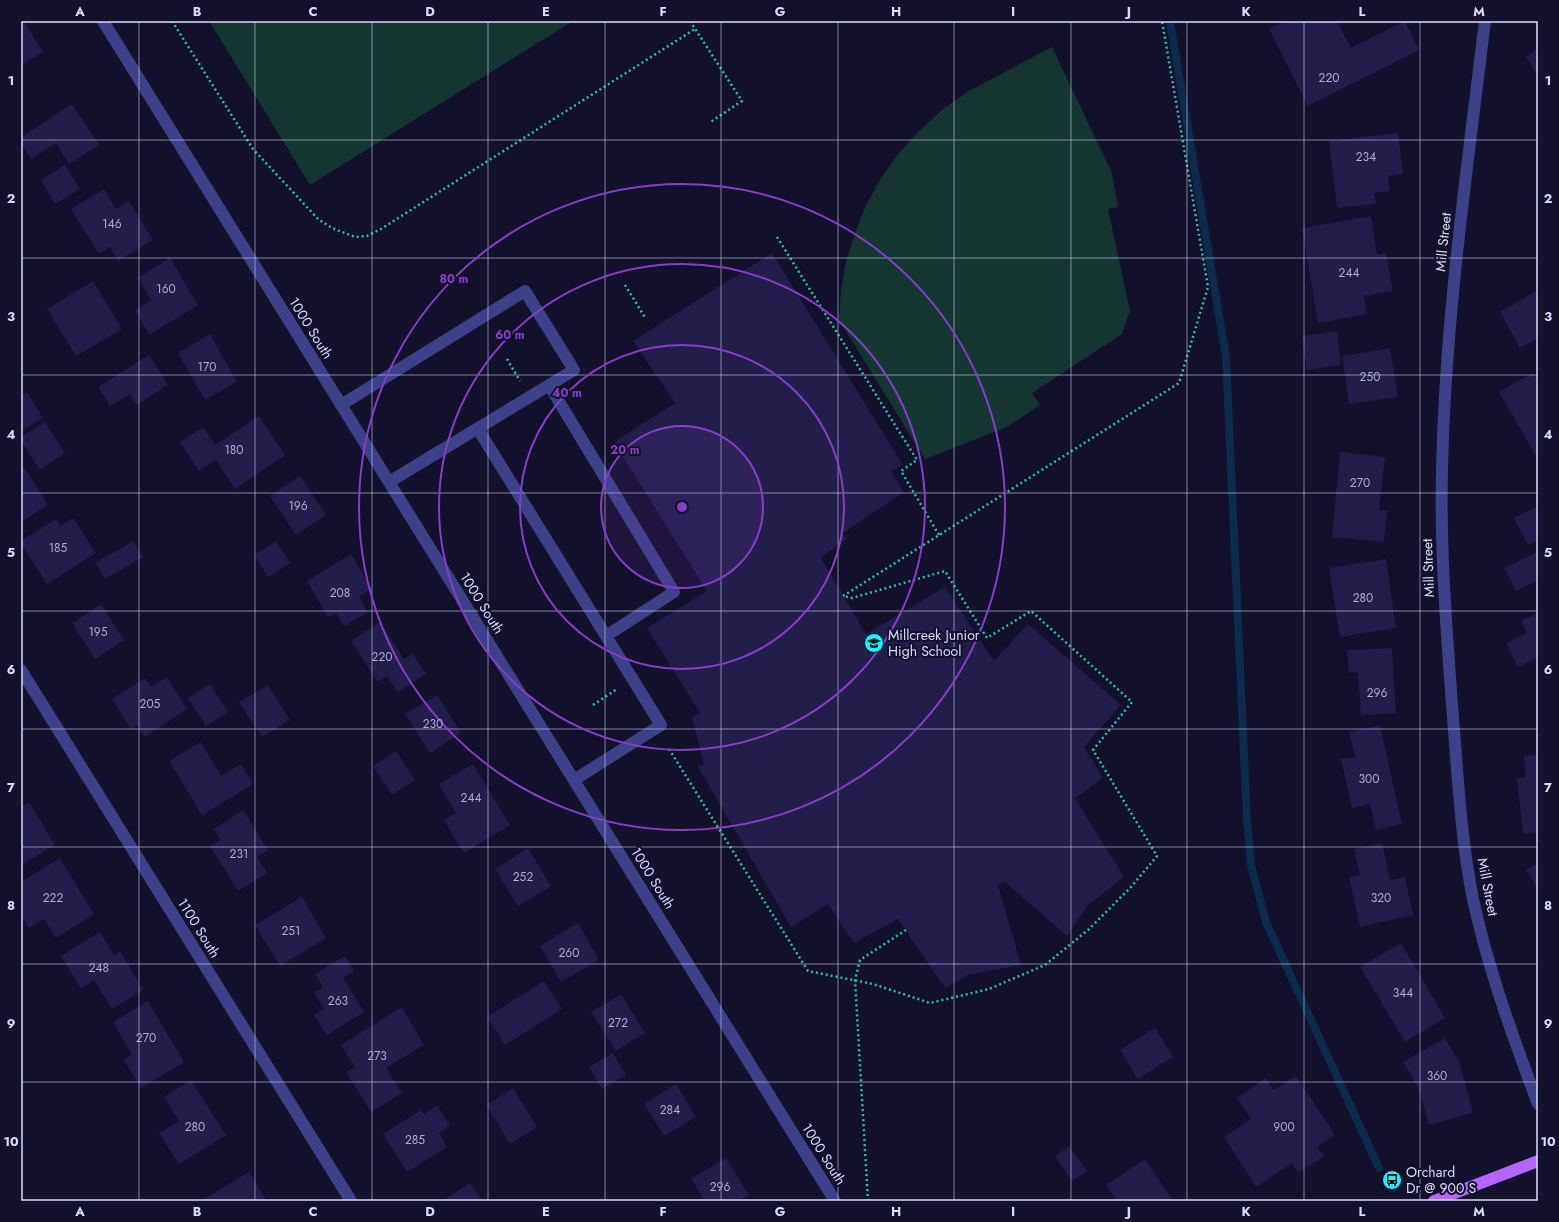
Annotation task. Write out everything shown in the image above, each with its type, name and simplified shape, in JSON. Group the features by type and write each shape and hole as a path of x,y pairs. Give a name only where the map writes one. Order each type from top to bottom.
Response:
{"main road":[{"path":"1434,1201 1538,1161"}],"street":[{"name":"1000 South","path":"102,21 835,1201"},
{"name":"Mill Street","path":"1485,21 1457,250 1445,398 1442,494 1442,546 1445,621 1462,830 1473,898 1486,950 1502,1002 1538,1104"},
{"path":"341,405 525,291 574,370 389,482"},
{"path":"549,385 674,592 606,636"},
{"path":"478,428 661,725 574,780"},
{"name":"1100 South","path":"21,670 351,1201"}],"path":[{"path":"172,21 253,149 318,219 332,228 355,237 367,236 381,229 695,29"},
{"path":"690,21 742,102 709,123"},
{"path":"669,750 808,971 873,984 930,1003 989,990 1045,965 1088,930 1131,888 1157,856 1093,750 1132,702 1031,611 987,638 945,571 852,598 843,596 1179,383 1208,287 1162,21"},
{"path":"777,237 917,460 901,471 939,535"},
{"path":"625,285 646,319"},
{"path":"593,705 632,679"},
{"path":"868,1201 855,980 860,960 906,930"}],"green space":[{"path":"209,21 573,21 310,185"},
{"path":"1052,47 1112,173 1118,207 1108,209 1130,311 1122,334 1032,393 1040,405 1007,427 925,459 839,320 841,290 846,261 866,205 881,178 899,153 920,130 943,109 969,91"}],"building":[{"path":"21,21 24,21 43,52 21,65"},
{"path":"1285,21 1317,21 1318,23 1321,21 1337,21 1351,48 1405,21 1419,50 1308,106 1269,29"},
{"path":"1538,49 1538,77 1526,56"},
{"path":"72,104 99,145 69,164 56,143 31,159 21,143 21,137"},
{"path":"1398,133 1403,174 1388,176 1390,191 1374,193 1376,204 1337,208 1329,141"},
{"path":"65,165 80,189 55,204 41,180"},
{"path":"104,189 116,209 129,201 153,240 118,261 110,247 99,254 71,209"},
{"path":"1371,216 1377,255 1386,253 1393,291 1364,296 1367,314 1318,323 1302,228"},
{"name":"Millcreek Junior High School","path":"772,253 903,465 891,471 904,492 843,533 846,539 821,558 866,634 945,587 994,661 1028,624 1121,705 1084,747 1103,778 1075,798 1124,877 1089,904 1067,936 1005,882 998,885 1021,965 968,975 945,988 898,919 854,943 828,904 791,927 698,767 704,764 692,718 700,713 647,628 707,591 614,442 675,403 633,341"},
{"path":"170,258 198,305 149,335 135,310 151,300 138,278"},
{"path":"93,281 122,329 76,356 47,309"},
{"path":"1538,290 1538,338 1520,348 1500,312"},
{"path":"1337,331 1341,365 1307,370 1302,336"},
{"path":"210,334 237,382 205,400 178,353"},
{"path":"1390,348 1398,397 1349,404 1342,356"},
{"path":"149,355 168,385 137,405 130,394 110,406 98,387"},
{"path":"1533,373 1538,381 1538,459 1499,392"},
{"path":"27,392 43,418 21,431 21,396"},
{"path":"259,416 285,455 235,489 216,460 199,471 180,442 203,427 215,445"},
{"path":"45,422 65,453 40,470 21,441 21,437"},
{"path":"1340,452 1385,457 1379,510 1387,511 1384,542 1332,537"},
{"path":"24,467 48,505 21,522 21,468"},
{"path":"300,476 326,515 296,535 270,496"},
{"path":"1538,506 1538,540 1528,545 1514,518"},
{"path":"73,518 96,553 47,584 21,544 21,541 56,519 60,526"},
{"path":"133,541 143,557 105,579 95,563"},
{"path":"276,541 290,563 268,577 254,555"},
{"path":"1538,552 1538,580 1516,591 1504,568"},
{"path":"351,554 372,589 359,597 368,612 344,626 336,613 328,617 307,581"},
{"path":"1386,559 1396,628 1340,637 1329,568"},
{"path":"101,604 124,640 95,659 72,623"},
{"path":"1538,613 1538,658 1518,667 1506,643 1527,633 1521,621"},
{"path":"380,622 404,659 413,654 426,674 398,692 387,676 378,682 351,641"},
{"path":"1392,648 1396,713 1361,715 1358,672 1349,673 1347,650"},
{"path":"167,677 187,709 145,737 137,725 131,729 112,699 145,678 151,687"},
{"path":"210,684 228,712 206,726 188,698"},
{"path":"268,685 290,720 262,737 239,702"},
{"path":"437,695 461,733 430,753 405,714"},
{"path":"1380,725 1402,824 1376,830 1370,804 1352,808 1341,759 1355,757 1349,732"},
{"path":"201,742 221,776 241,764 253,784 202,815 169,761"},
{"path":"396,751 415,780 392,795 373,766"},
{"path":"1538,754 1538,832 1523,834 1517,778 1526,777 1524,756"},
{"path":"473,764 510,825 464,853 444,820 456,813 439,784"},
{"path":"29,802 55,845 21,865 21,807"},
{"path":"243,810 268,850 257,857 267,873 238,891 210,846 221,840 214,829"},
{"path":"1382,843 1390,880 1405,877 1413,915 1360,927 1349,877 1360,875 1354,849"},
{"path":"528,848 551,886 518,906 495,869"},
{"path":"60,858 94,914 56,938 44,919 29,928 21,916 21,882"},
{"path":"1538,863 1538,890 1526,870"},
{"path":"302,897 326,938 280,966 255,925"},
{"path":"578,923 599,960 561,982 540,946"},
{"path":"100,932 114,955 120,951 143,990 112,1009 94,980 81,989 61,956"},
{"path":"1401,943 1445,1018 1405,1042 1360,967"},
{"path":"345,956 354,971 343,978 364,1012 327,1035 314,1015 324,1009 314,993 323,987 315,974"},
{"path":"544,981 562,1009 505,1045 487,1017"},
{"path":"621,994 645,1033 616,1051 591,1012"},
{"path":"148,1001 184,1062 141,1088 124,1060 132,1054 113,1022"},
{"path":"402,1007 424,1045 386,1068 402,1093 371,1112 346,1072 355,1067 341,1045"},
{"path":"1155,1028 1173,1057 1138,1079 1120,1050"},
{"path":"1445,1038 1460,1064 1473,1113 1429,1125 1418,1087 1403,1062"},
{"path":"613,1053 626,1075 602,1089 589,1067"},
{"path":"1296,1076 1335,1135 1317,1147 1324,1156 1298,1173 1292,1163 1256,1187 1224,1137 1251,1119 1237,1098 1266,1078 1274,1090"},
{"path":"191,1080 226,1135 179,1164 159,1133 179,1121 164,1097"},
{"path":"676,1084 696,1117 664,1136 644,1104"},
{"path":"513,1088 537,1127 510,1144 486,1105"},
{"path":"437,1105 450,1126 439,1133 447,1147 407,1172 383,1134 421,1110 424,1114"},
{"path":"1069,1146 1087,1171 1072,1181 1055,1156"},
{"path":"726,1158 749,1195 738,1201 705,1201 691,1179"},
{"path":"1145,1159 1173,1201 1117,1201 1106,1185"},
{"path":"249,1172 267,1201 205,1201 204,1199"},
{"path":"470,1183 482,1201 442,1201"}],"waterway":[{"path":"1170,21 1226,357 1247,820 1251,865 1266,922 1379,1168"}],"place":[{"name":"Millcreek Junior High School","path":"874,643"},
{"name":"Orchard Dr @ 900 S","path":"1392,1180"}]}
